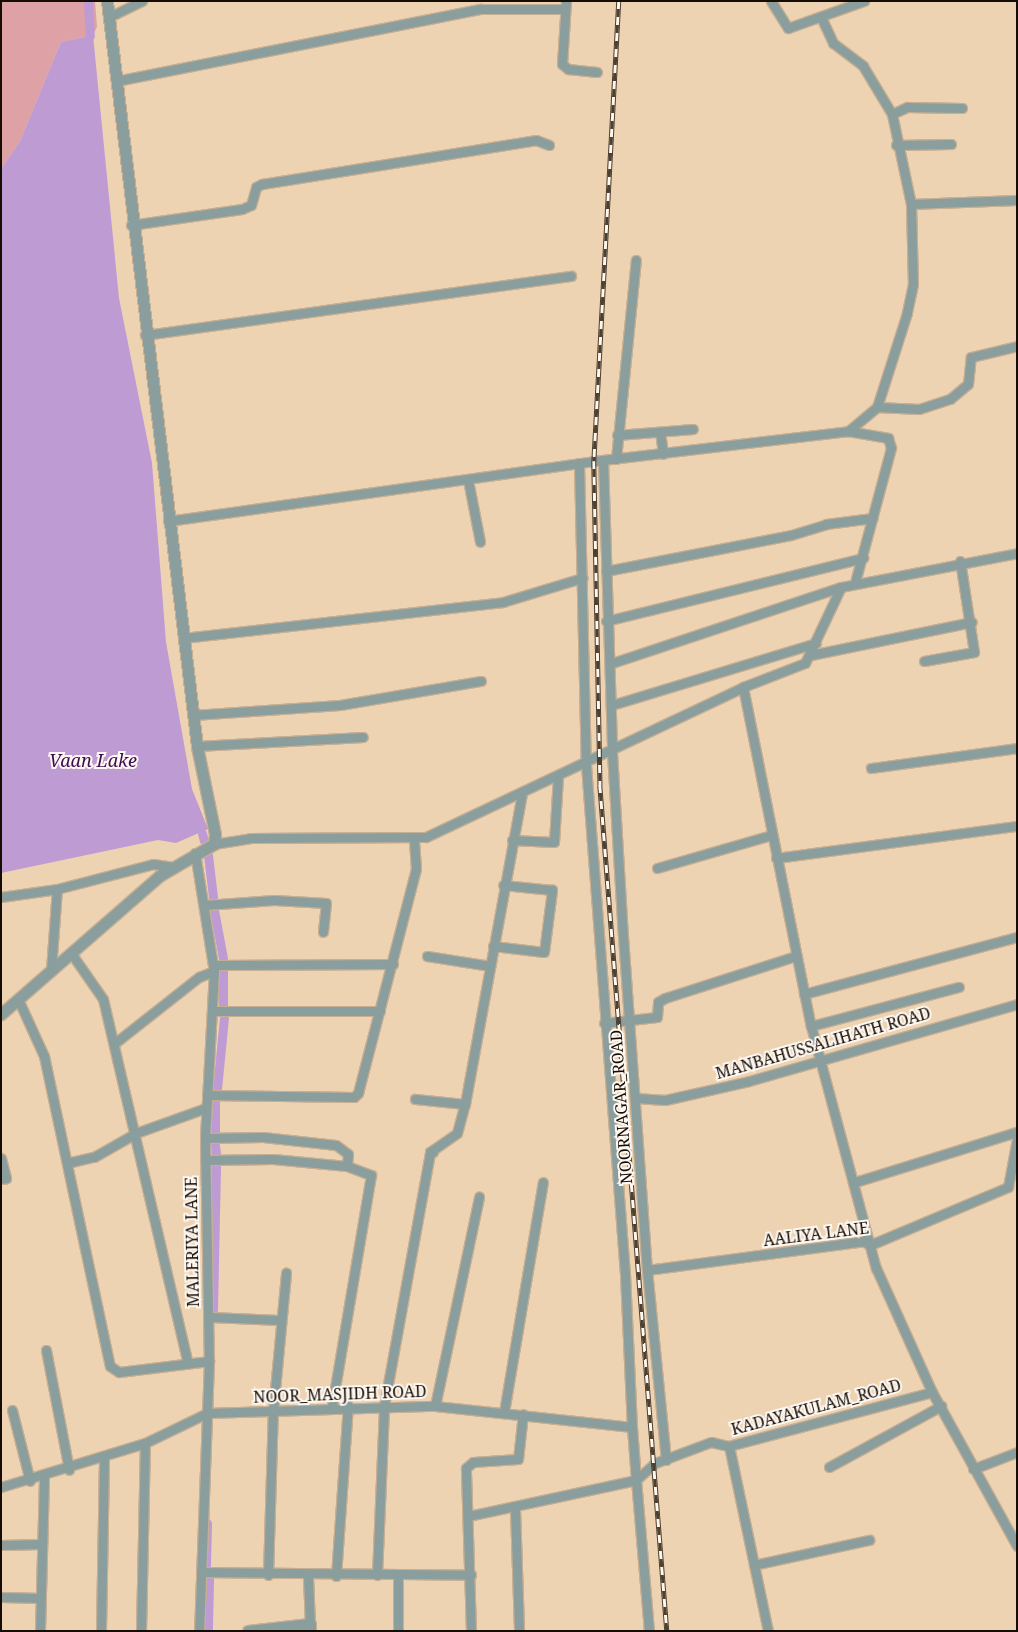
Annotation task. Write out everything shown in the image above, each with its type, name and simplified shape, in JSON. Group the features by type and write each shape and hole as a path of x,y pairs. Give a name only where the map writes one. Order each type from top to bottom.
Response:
{"street":[{"path":"107,1 168,521 197,746 212,809 214,844"},
{"path":"109,17 142,1"},
{"path":"772,1 788,28 864,1"},
{"path":"116,81 481,8 566,5 562,64 568,69 597,72"},
{"path":"821,17 833,43 863,66 892,114 896,145 911,204 913,284 877,407 848,431"},
{"path":"892,114 906,107 962,108"},
{"path":"132,225 242,209 251,205 256,187 262,184 536,140 549,145"},
{"path":"896,145 951,144"},
{"path":"911,204 1017,200"},
{"path":"616,459 636,260"},
{"path":"145,335 571,276"},
{"path":"877,407 919,409 950,399 968,384 971,358 1017,346"},
{"path":"617,435 693,429"},
{"path":"168,521 579,463 848,431 888,438 891,448 855,582"},
{"path":"660,432 662,454"},
{"name":"NOORNAGAR_ROAD","path":"603,460 606,622 612,664 612,752 647,1270 666,1460"},
{"path":"579,463 586,765 604,1023 625,1274 632,1427 649,1631"},
{"path":"468,480 480,542"},
{"path":"606,572 791,535 826,524 873,518"},
{"path":"612,664 855,582 960,561 1017,553"},
{"path":"606,622 863,558"},
{"path":"924,661 974,652 972,622 960,561"},
{"path":"183,638 502,602 582,578"},
{"path":"1,1014 174,867 214,844 250,838 414,839 586,765 743,687 795,669 811,655 841,587"},
{"path":"811,655 972,622"},
{"path":"612,705 816,643"},
{"path":"193,715 340,705 481,682"},
{"path":"743,687 771,835 811,1026 822,1059 870,1245 892,1310 932,1392 1017,1546"},
{"path":"197,746 363,738"},
{"path":"871,768 1017,748"},
{"path":"512,840 554,842 558,777"},
{"path":"377,1575 384,1406 432,1152 457,1133 465,1104 490,966 502,885 522,794"},
{"path":"776,858 1017,826"},
{"path":"658,868 771,835"},
{"path":"207,1095 354,1097 393,964 416,869 414,839"},
{"name":"MALERIYA LANE","path":"195,854 214,968 214,1011 205,1138 209,1361 200,1572 200,1631"},
{"path":"1,897 57,889 152,864 174,867"},
{"path":"493,946 544,952 552,890 502,885"},
{"path":"51,970 57,889"},
{"path":"205,905 274,900 326,903 323,932"},
{"path":"804,994 1017,937"},
{"path":"71,953 103,999 115,1043 188,1363"},
{"path":"428,956 490,966"},
{"path":"604,1023 658,1017 658,1002 665,998 796,956"},
{"path":"115,1043 198,977 214,968 393,964"},
{"path":"811,1026 958,987"},
{"path":"18,999 38,1036 110,1366 119,1372 209,1361"},
{"name":"MANBAHUSSALIHATH ROAD","path":"636,1098 665,1100 822,1059 1017,1004"},
{"path":"214,1011 380,1011"},
{"path":"415,1099 465,1104"},
{"path":"67,1163 94,1157 136,1133 206,1108"},
{"path":"855,1182 1017,1132"},
{"path":"205,1138 263,1137 336,1145 348,1154 347,1166"},
{"name":"AALIYA LANE","path":"647,1270 863,1241 870,1245 1008,1187 1017,1139"},
{"path":"1,1158 6,1178 1,1179"},
{"path":"205,1160 273,1159 347,1166 371,1175 332,1406"},
{"path":"504,1412 543,1182"},
{"path":"435,1406 479,1197"},
{"path":"268,1575 273,1410 286,1273"},
{"path":"209,1317 282,1320"},
{"path":"46,1350 69,1470"},
{"name":"KADAYAKULAM_ROAD","path":"636,1480 652,1466 712,1442 729,1446 932,1392"},
{"path":"336,1576 348,1405"},
{"name":"NOOR_MASJIDH ROAD","path":"206,1413 348,1405 435,1406 632,1427"},
{"path":"829,1467 941,1406"},
{"path":"12,1410 30,1481"},
{"path":"1,1487 69,1470 145,1444 206,1413"},
{"path":"471,1631 468,1466 518,1459 522,1414"},
{"path":"141,1631 145,1444"},
{"path":"729,1446 768,1631"},
{"path":"973,1469 1017,1452"},
{"path":"101,1631 104,1458"},
{"path":"40,1631 44,1477"},
{"path":"468,1516 515,1509 636,1480"},
{"path":"515,1509 519,1631"},
{"path":"754,1565 869,1540"},
{"path":"1,1545 42,1544"},
{"path":"200,1572 308,1576 471,1575"},
{"path":"248,1631 310,1627 308,1576"},
{"path":"398,1576 398,1631"},
{"path":"1,1597 41,1598"}],"shaded area":[{"path":"1,1 95,1 97,27 93,35 61,42 20,141 1,169"}],"water":[{"name":"Vaan Lake","path":"93,35 119,298 152,463 166,642 192,789 208,829 176,843 158,840 1,873 1,169 20,141 61,42"}],"waterway":[{"path":"88,1 90,36"},
{"path":"202,833 204,841"},
{"path":"208,855 213,897"},
{"path":"214,910 223,958"},
{"path":"223,971 223,1005"},
{"path":"217,1089 224,1018"},
{"path":"215,1102 215,1131"},
{"path":"215,1145 216,1153"},
{"path":"213,1310 216,1166"},
{"path":"206,1565 207,1523"},
{"path":"208,1628 209,1579"}],"railway":[{"path":"619,1 594,461 600,785 667,1631"}]}
